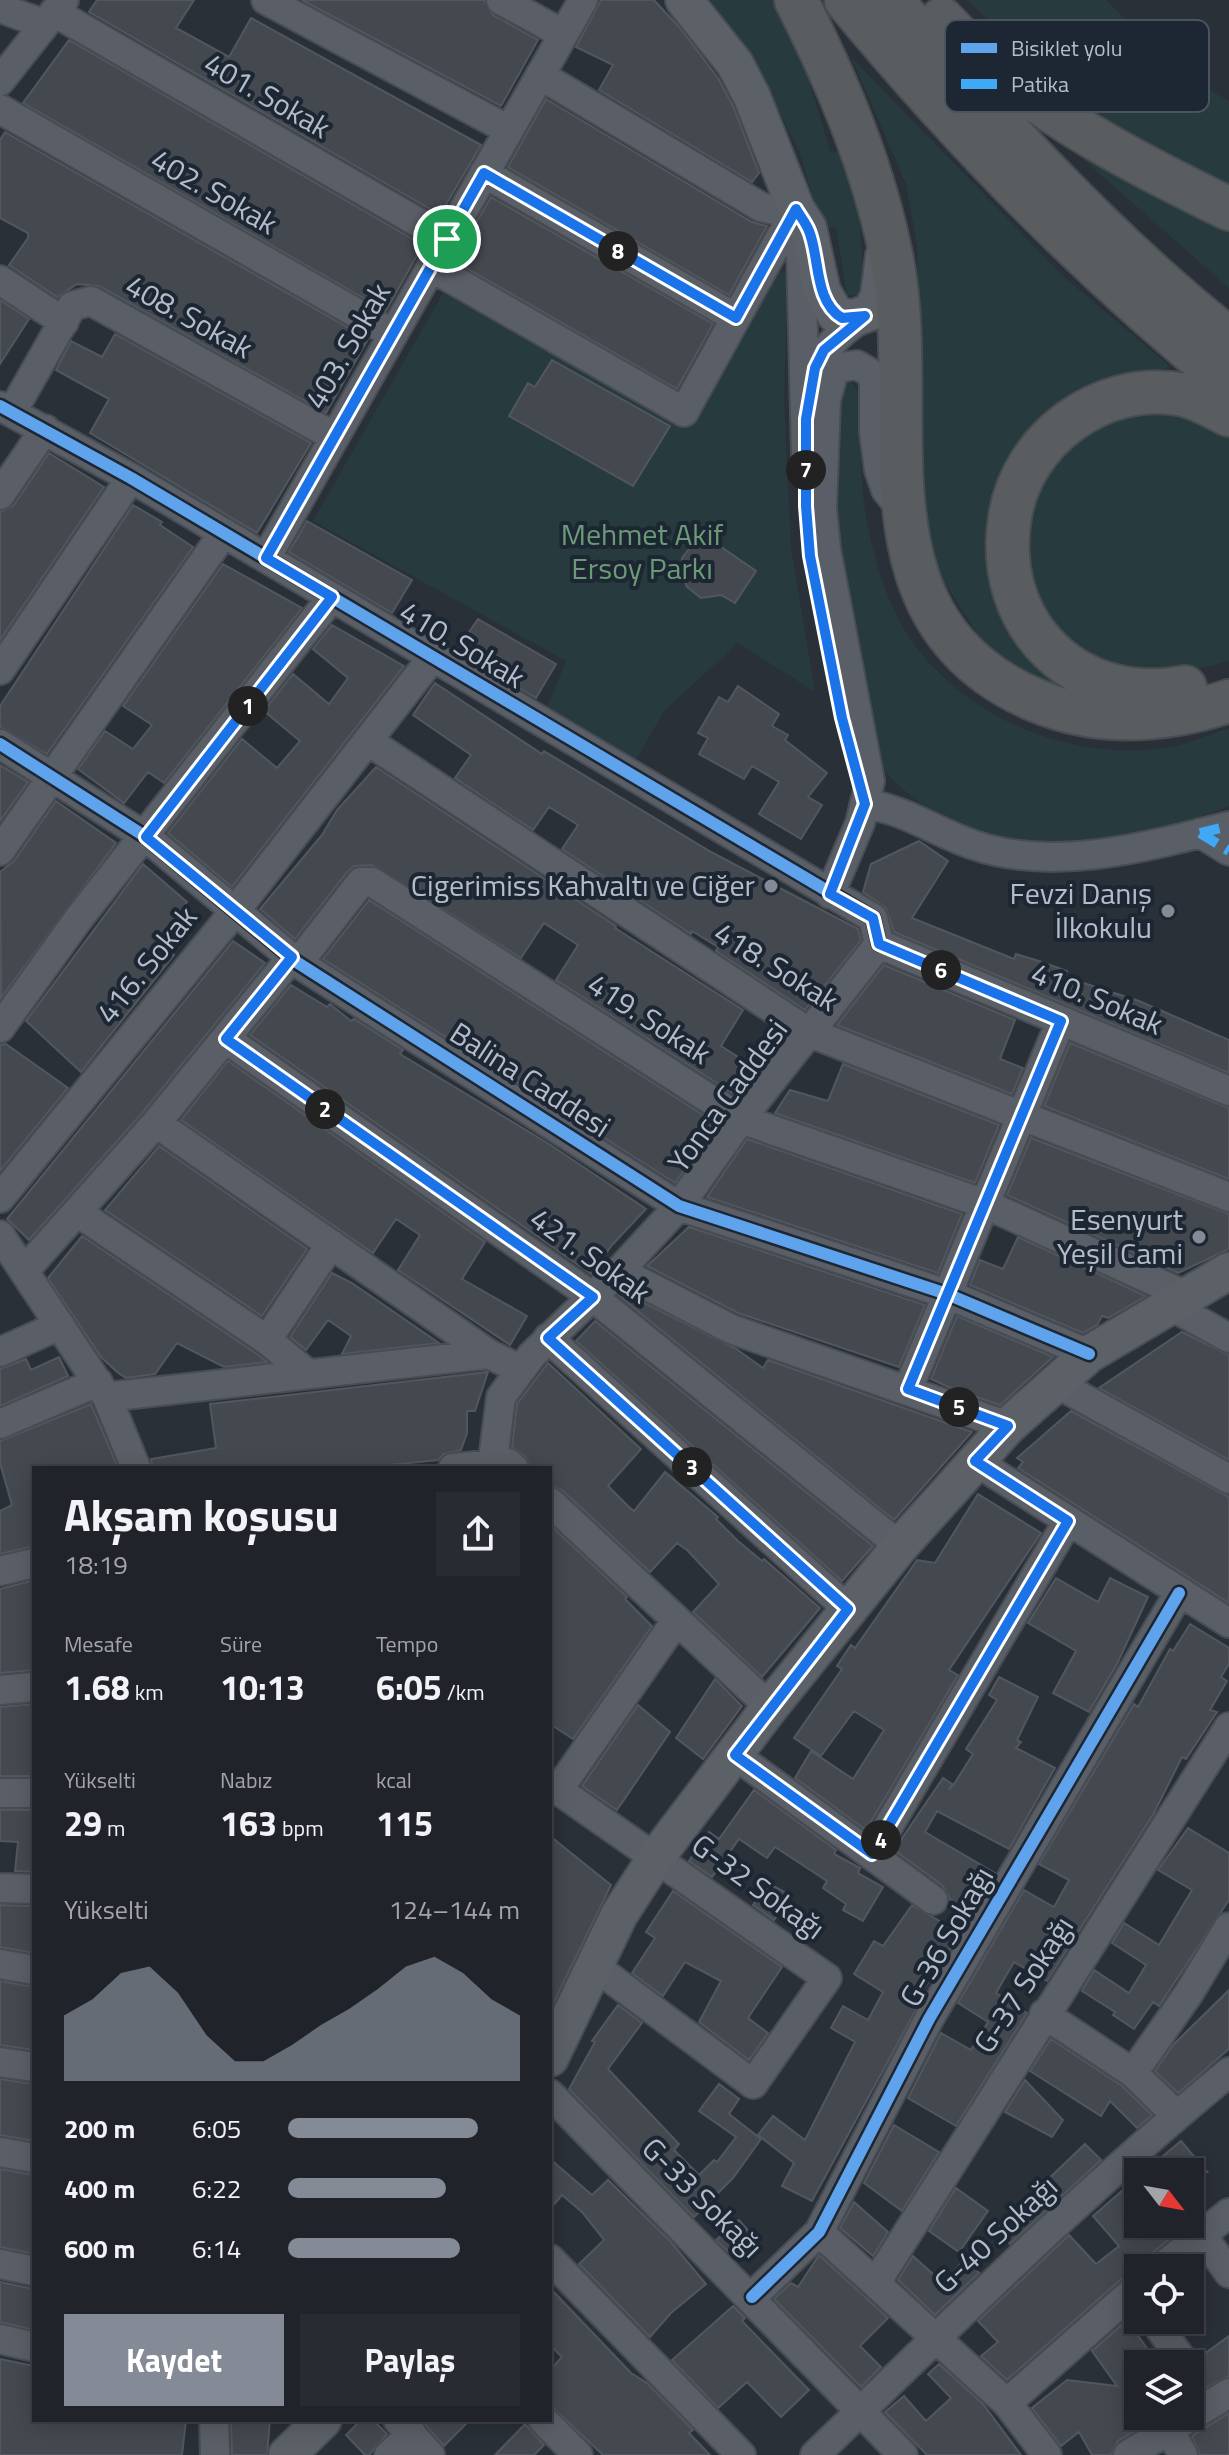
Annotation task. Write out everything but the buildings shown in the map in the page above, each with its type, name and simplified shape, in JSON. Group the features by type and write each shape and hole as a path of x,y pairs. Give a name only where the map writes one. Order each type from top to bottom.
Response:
{"highway":[{"path":"796,0 833,73 856,132 884,230 895,294 901,508 910,556 923,590 966,656 990,677 1050,707 1109,719 1163,718 1229,701"},
{"path":"846,0 918,86 1040,215 1156,323 1229,383"},
{"path":"891,0 945,62"},
{"path":"925,0 945,22"},
{"path":"990,112 1090,215 1229,339"},
{"path":"1050,112 1229,209"},
{"path":"1229,415 1180,394 1156,392 1104,400 1075,415 1037,454 1019,485 1010,516 1008,544 1011,582 1024,614 1052,654 1072,670 1103,685 1144,692 1229,676"}],"main road":[{"path":"684,0 735,64 752,97 796,209 808,228 822,291 829,306 842,318 865,316 879,296 884,276 884,230"},
{"path":"552,2054 619,1915 657,1856 770,1707 900,1546 1008,1426 1089,1354 1229,1271"},
{"path":"287,2455 321,2422"}],"street":[{"path":"266,0 509,130"},
{"path":"501,0 563,34"},
{"name":"403. Sokak","path":"266,558 583,0"},
{"name":"401. Sokak","path":"0,8 54,12 447,239"},
{"path":"0,81 54,12"},
{"path":"540,75 761,207 779,211 796,209"},
{"name":"402. Sokak","path":"0,109 393,334"},
{"path":"484,173 736,318"},
{"path":"431,267 684,412 796,209"},
{"path":"796,209 802,265 802,394 806,419 806,506 810,556 842,718 865,804"},
{"path":"0,280 64,322"},
{"name":"408. Sokak","path":"6,409 72,306 91,301 335,437"},
{"path":"806,419 815,368 824,350 865,316"},
{"path":"830,894 865,804 870,781 826,549 822,508 826,400 833,374 842,367 857,365 869,372 874,381 874,432 879,470 886,490 901,508"},
{"name":"410. Sokak","path":"6,409 131,478 873,918 879,944 1229,1091"},
{"path":"0,495 45,429"},
{"path":"0,670 131,478"},
{"path":"0,851 223,534"},
{"path":"0,1028 79,918 146,837 332,597"},
{"name":"416. Sokak","path":"0,1198 235,911 432,658"},
{"name":"418. Sokak","path":"368,741 808,1032 1229,1197"},
{"name":"Balina Caddesi","path":"0,744 146,837 295,960 679,1206 947,1294 1089,1354"},
{"path":"865,804 888,807 976,846 1034,856 1119,850 1229,826"},
{"path":"1200,833 1229,851"},
{"name":"419. Sokak","path":"295,960 361,882 372,882 741,1119 985,1204 1179,1301 1229,1338"},
{"name":"Yonca Caddesi","path":"499,1466 501,1397 548,1338 619,1271 679,1206 741,1119 879,944"},
{"path":"25,1270 295,960"},
{"path":"908,1389 1061,1021"},
{"name":"421. Sokak","path":"226,1039 593,1297 900,1546"},
{"path":"156,1123 489,1354 521,1370"},
{"path":"77,1212 267,1340 307,1373"},
{"path":"0,1235 102,1390 135,1466"},
{"path":"267,1340 331,1244"},
{"path":"619,1271 731,1329 1008,1426"},
{"path":"0,1352 60,1325"},
{"path":"548,1338 848,1609"},
{"path":"0,1424 102,1390 489,1354"},
{"path":"1056,1383 1229,1479"},
{"path":"975,1461 1229,1623"},
{"path":"552,1504 770,1707"},
{"path":"872,1854 1068,1521"},
{"path":"0,1571 32,1563"},
{"name":"G-36 Sokağı","path":"752,2297 819,2232 929,2019 1179,1593"},
{"path":"657,1856 554,1790 676,1621"},
{"path":"0,1690 32,1687"},
{"name":"G-37 Sokağı","path":"877,2281 1229,1727"},
{"path":"735,1755 933,1900"},
{"path":"0,1793 32,1793"},
{"name":"G-32 Sokağı","path":"593,1965 753,2084 827,1978 657,1856"},
{"path":"0,1888 32,1889"},
{"path":"1133,2073 1189,1993 1229,1927"},
{"path":"0,1964 32,1970"},
{"path":"1044,2014 1133,2073 1176,2115"},
{"path":"0,2062 32,2067"},
{"name":"G-40 Sokağı","path":"815,2455 936,2337 1176,2115 1229,2072"},
{"name":"G-33 Sokağı","path":"552,2096 752,2297 903,2455"},
{"path":"0,2152 32,2158"},
{"path":"1204,2232 1229,2213"},
{"path":"819,2232 877,2281 1007,2403 1047,2455"},
{"path":"1177,2254 1196,2238"},
{"path":"1204,2238 1229,2273"},
{"path":"552,2261 741,2455"},
{"path":"0,2264 32,2271"},
{"path":"1007,2403 1124,2302"},
{"path":"0,2339 32,2347"},
{"path":"1204,2384 1220,2397"},
{"path":"214,2422 215,2455"},
{"path":"545,2422 578,2455"},
{"path":"1128,2455 1167,2430"},
{"path":"1170,2430 1183,2455"},
{"path":"389,2455 413,2436"}],"green space":[{"path":"710,0 774,0 810,83 831,153 844,150 859,212 865,294 847,296 836,227 822,228 800,153 766,85"},
{"path":"968,0 1106,0 1126,20 988,20"},
{"path":"851,57 1064,277 1171,367 1105,379 1069,394 1046,414 997,494 1078,703 985,645 933,565 926,535 917,245 906,184"},
{"path":"1209,90 1229,101 1229,186 1085,112 1209,112"},
{"path":"1088,151 1229,219 1229,288 1084,160"},
{"name":"Mehmet Akif Ersoy Parkı","path":"772,268 788,274 784,398 791,549 815,692 738,643 664,711 636,760 545,713 566,661 313,521 443,293 687,429"},
{"path":"850,380 859,392 864,499 876,561 898,619 914,644 938,671 965,695 995,715 1028,731 1063,742 1099,749 1171,747 1229,728 1229,806 1191,820 1110,839 1069,843 1028,842 988,835 950,821 915,799 888,774 875,755 830,494 840,389"},
{"path":"1145,408 1206,421 1229,436 1229,661 1183,673 1128,678 1052,633 1040,616 1022,549 1039,481 1094,422"}],"marked path":[{"path":"1200,833 1229,826"},
{"path":"1200,833 1229,851"}],"cycle path":[{"path":"0,406 131,478 873,918 879,944"},
{"path":"0,744 146,837 298,963 679,1206 947,1294 1089,1354"},
{"path":"752,2297 819,2232 929,2019 1179,1593"}],"place":[{"name":"Cigerimiss Kahvaltı ve Ciğer","path":"771,886"},
{"name":"Fevzi Danış İlkokulu","path":"1168,911"},
{"name":"Esenyurt Yeşil Cami","path":"1199,1237"}],"route":[{"path":"484,173 736,318 796,209 808,228 818,261 822,291 829,306 842,318 865,316 824,350 815,368 806,419 806,506 810,556 842,718 865,804 830,894 873,918 879,944 1061,1021 908,1389 1008,1426 975,1461 1068,1521 872,1854 735,1755 848,1609 548,1338 593,1297 226,1039 292,957 146,837 332,597 266,558 447,239 484,173"}]}
